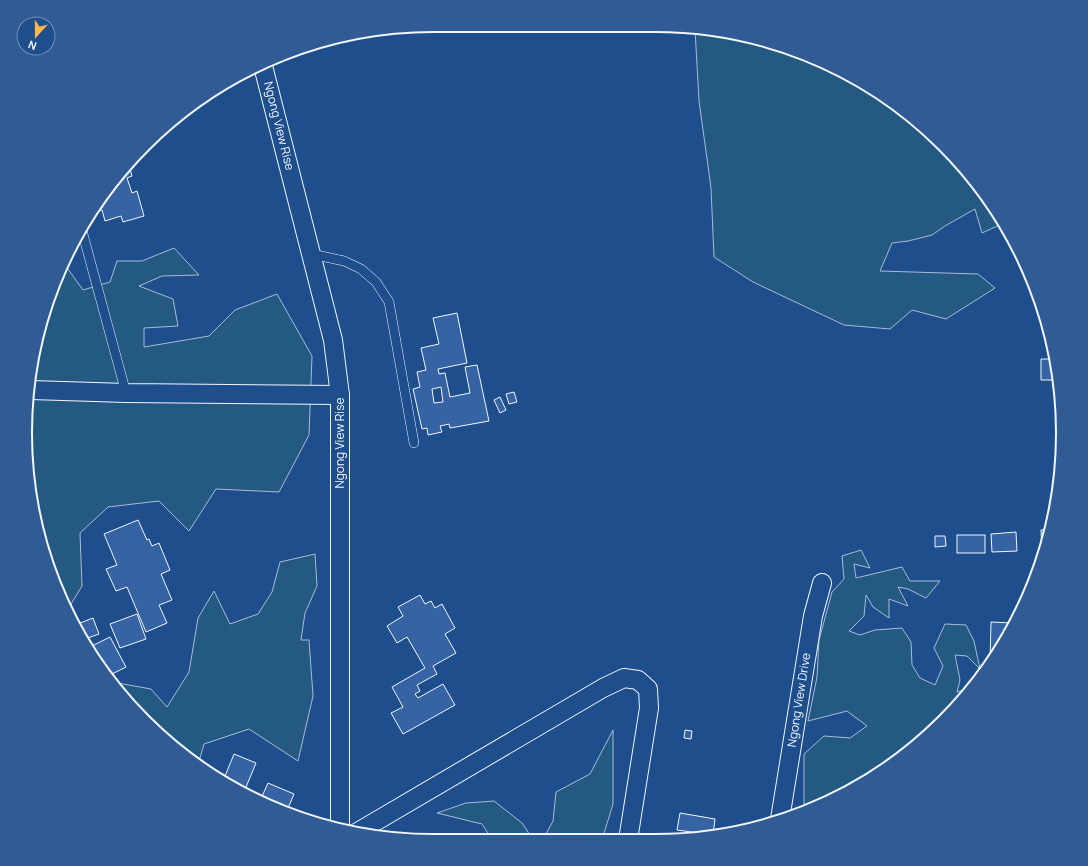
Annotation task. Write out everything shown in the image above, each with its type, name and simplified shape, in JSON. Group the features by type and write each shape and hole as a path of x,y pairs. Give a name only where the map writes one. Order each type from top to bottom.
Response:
{"street":[{"name":"Ngong View Rise","path":"264,70 333,340 340,395 340,823"},
{"path":"34,390 126,393 340,395"},
{"name":"Ngong View Drive","path":"781,814 813,616 822,583"},
{"path":"365,828 603,688 624,678 638,680 648,689 649,708 629,834"}],"lane":[{"path":"84,236 126,393"},
{"path":"312,254 344,261 361,269 376,282 389,302 414,443"}],"shaded area":[{"path":"695,34 733,40 784,53 832,73 856,86 899,115 939,149 973,189 998,226 982,233 975,209 932,235 892,243 880,271 978,274 995,288 946,319 912,310 890,329 844,325 753,282 714,257 711,188 699,101"},
{"path":"174,248 199,275 162,276 139,286 173,299 178,326 144,328 144,347 209,336 235,310 277,294 312,356 309,435 279,492 216,489 189,531 159,501 108,507 80,533 82,586 71,605 53,562 35,485 32,433 33,407 35,381 40,355 53,304 68,269 83,290 110,282 117,261 142,261"},
{"path":"861,550 870,568 854,564 856,578 902,567 910,581 940,581 926,598 908,589 898,587 908,606 889,599 889,618 873,607 866,595 864,616 849,631 860,635 875,630 902,628 911,642 912,665 920,678 935,685 943,666 934,648 945,624 966,625 974,641 980,668 967,656 955,655 960,680 957,692 962,690 939,717 899,751 878,766 832,793 804,805 804,754 824,736 850,738 867,726 847,711 808,721 817,677 819,640 832,592 844,579 842,556"},
{"path":"315,554 317,586 305,613 301,640 309,640 313,696 298,761 249,729 204,744 200,759 149,717 121,684 151,689 167,707 189,672 198,618 214,591 230,624 258,614 272,592 280,562"},
{"path":"613,730 613,804 604,834 546,834 553,821 556,792 590,774"},
{"path":"494,801 522,823 529,834 488,834 482,824 437,813 466,803"}],"building":[{"path":"131,171 132,176 127,178 132,193 137,191 144,216 123,222 121,216 105,221 102,210 100,211"},
{"path":"457,313 467,363 438,369 439,374 445,373 450,397 470,393 465,367 477,365 489,421 450,428 449,424 440,426 442,432 428,435 427,428 422,429 413,389 420,387 417,372 426,370 421,348 439,344 433,318","holes":["441,387 443,402 434,403 432,389"]},
{"path":"1041,359 1049,359 1053,380 1041,380"},
{"path":"514,392 517,402 509,404 506,394"},
{"path":"500,397 506,410 500,413 494,400"},
{"path":"138,520 147,540 149,539 152,546 159,543 170,570 161,574 172,600 159,605 167,623 146,632 127,587 116,591 106,569 117,565 104,534"},
{"path":"1041,530 1044,530 1041,539"},
{"path":"1016,532 1017,551 992,552 991,534"},
{"path":"957,535 985,535 985,553 957,553"},
{"path":"935,536 945,536 946,546 935,547"},
{"path":"420,595 425,604 431,601 435,608 442,604 455,628 445,634 456,653 433,666 437,674 417,685 420,691 415,694 418,698 443,684 455,705 403,734 391,713 403,707 392,687 425,668 407,637 397,643 387,626 403,616 398,607"},
{"path":"137,614 146,639 120,648 110,624"},
{"path":"93,618 99,634 88,638 80,623"},
{"path":"991,622 1008,623 1002,634 990,652"},
{"path":"110,637 126,667 113,674 93,645"},
{"path":"685,730 692,731 691,739 684,738"},
{"path":"234,754 256,763 246,788 225,776"},
{"path":"268,783 294,794 289,807 262,796"},
{"path":"680,813 715,819 714,830 692,832 677,830"}]}
